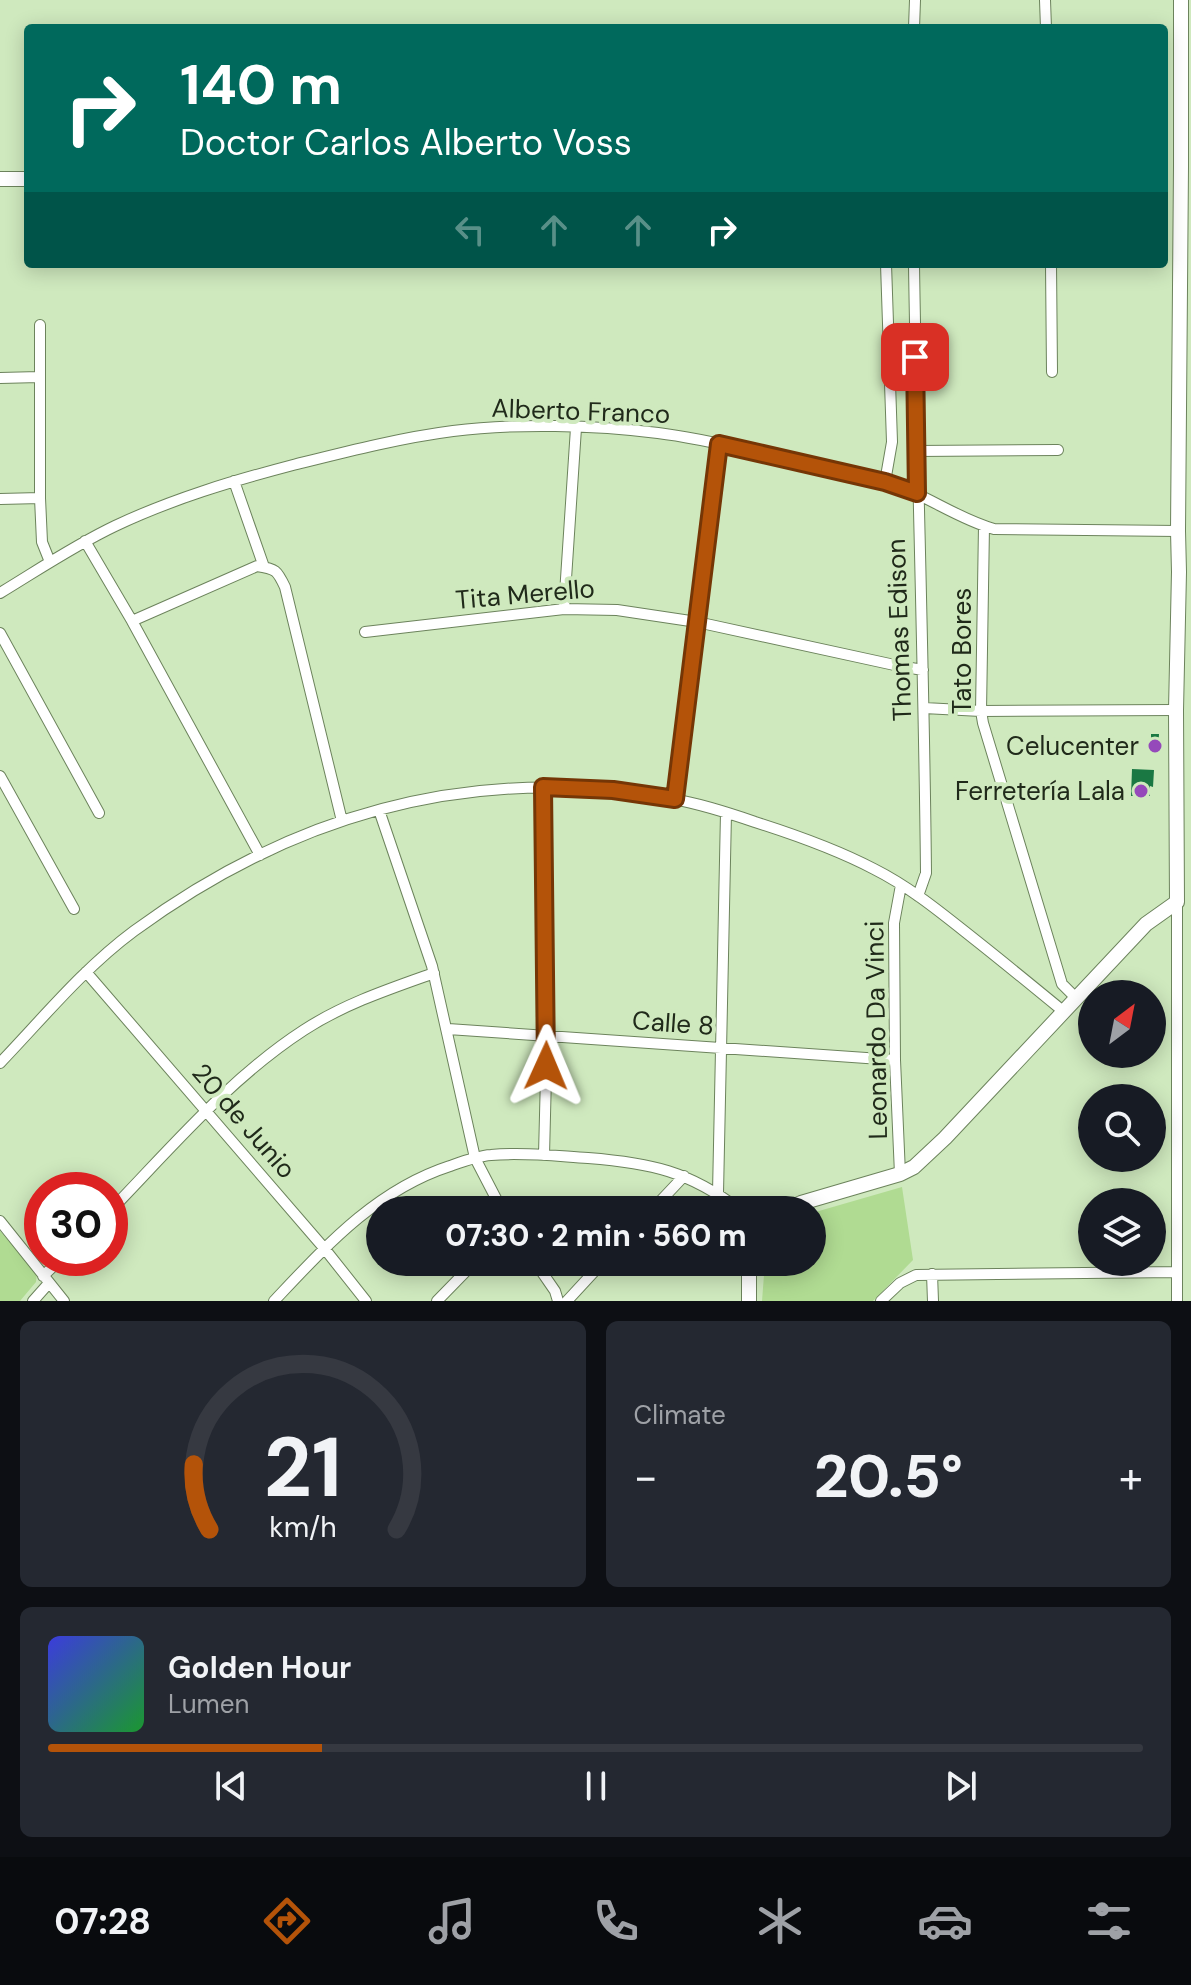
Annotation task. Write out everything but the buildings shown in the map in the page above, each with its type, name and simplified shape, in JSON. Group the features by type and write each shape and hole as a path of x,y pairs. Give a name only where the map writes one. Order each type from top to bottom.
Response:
{"street":[{"path":"914,24 915,0"},
{"path":"1045,0 1046,24"},
{"path":"1177,1301 1177,902 1184,864 1176,710 1185,572 1178,531 1185,401 1186,166 1181,0"},
{"path":"0,179 24,179"},
{"path":"885,482 892,442 886,268"},
{"name":"Thomas Edison","path":"914,268 926,873 918,896"},
{"path":"1051,268 1052,372"},
{"path":"40,325 40,498 42,542 50,562"},
{"path":"0,378 39,377"},
{"name":"Alberto Franco","path":"0,593 85,541 151,510 206,489 350,451 443,433 494,428 552,426 659,433 719,444 885,482 917,493 994,529 1178,531"},
{"path":"564,609 576,428"},
{"path":"675,799 719,444"},
{"path":"916,451 1058,450"},
{"path":"234,481 264,567"},
{"path":"0,499 40,498"},
{"name":"Tato Bores","path":"984,526 983,723 1062,984 1076,998"},
{"path":"85,541 260,855"},
{"path":"132,621 257,566 279,573 342,821"},
{"name":"Tita Merello","path":"365,632 564,609 617,610 697,622 923,670"},
{"path":"0,633 99,813"},
{"path":"924,708 981,711 1176,710"},
{"path":"0,776 74,909"},
{"path":"543,787 547,1036 544,1155"},
{"path":"0,1063 86,972 132,933 187,895 260,855 288,840 401,803 503,788 613,790 675,799 808,839 875,869 918,896 1063,1011"},
{"path":"379,810 434,973 475,1158 495,1196"},
{"path":"718,1193 726,813"},
{"name":"Leonardo Da Vinci","path":"900,1174 894,923 901,885"},
{"path":"825,1196 914,1167 1146,924 1177,902"},
{"name":"20 de Junio","path":"86,972 366,1301"},
{"path":"128,1192 206,1111 304,1030 348,1006 434,973"},
{"name":"Calle 8","path":"448,1029 895,1060"},
{"path":"274,1301 343,1230 386,1196 430,1174 475,1158 544,1155 630,1161 684,1176 722,1196"},
{"path":"665,1196 684,1176"},
{"path":"0,1221 64,1301"},
{"path":"881,1301 900,1283 916,1275 1176,1272"},
{"path":"932,1274 933,1301"},
{"path":"33,1301 48,1276"},
{"path":"437,1301 461,1276"},
{"path":"545,1276 558,1301"},
{"path":"567,1301 590,1276"},
{"path":"749,1276 749,1301"}],"green space":[{"path":"902,1187 913,1260 873,1301 762,1301 764,1276 826,1276 826,1209"},
{"path":"0,1231 24,1258 24,1276 37,1276 36,1282 20,1301 0,1301"}],"place":[{"name":"Celucenter","path":"1155,746"},
{"name":"Ferretería Lala","path":"1141,791"}],"route":[{"path":"546,1066 543,787 613,790 675,799 719,444 885,482 917,493 915,357"}]}
